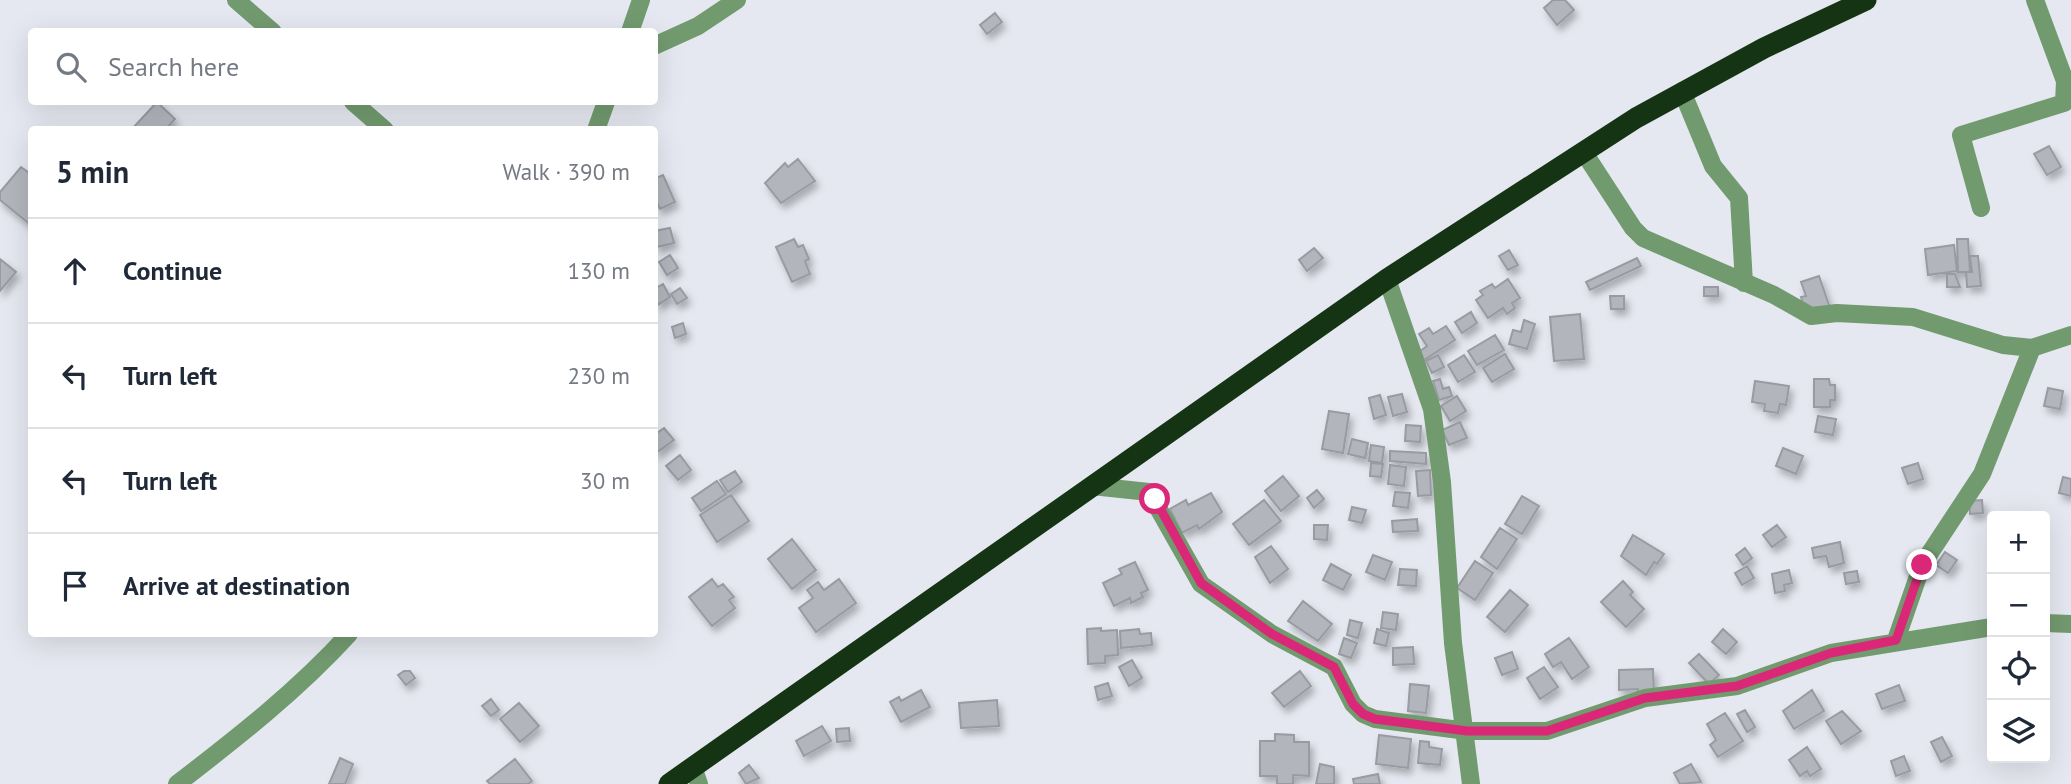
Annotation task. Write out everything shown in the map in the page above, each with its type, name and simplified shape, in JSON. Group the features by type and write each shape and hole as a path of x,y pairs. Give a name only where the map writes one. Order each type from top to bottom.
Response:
{"highway":[{"path":"669,784 696,776 1092,486 1387,279 1583,151 1682,91 1866,0"}],"street":[{"path":"236,0 268,28"},
{"path":"631,28 640,0"},
{"path":"658,44 698,26 737,0"},
{"path":"1981,208 1961,135 2064,103 2065,81 2035,0"},
{"path":"1682,91 1713,166 1739,198 1744,283"},
{"path":"356,105 380,126"},
{"path":"597,126 605,105"},
{"path":"1583,151 1633,228 1643,238 1811,316 1837,313 1913,317 2003,345 2032,348 2071,335"},
{"path":"1387,279 1432,409 1442,482 1453,643 1467,731 1471,784"},
{"path":"1896,640 1922,565 1982,474 2032,348"},
{"path":"1092,486 1149,492 1201,583 1272,634 1334,667 1363,714 1375,719 1467,731 1547,731 1645,698 1737,686 1831,653 1987,627"},
{"path":"2050,623 2071,624"},
{"path":"177,784 251,727 313,674 346,637"}],"building":[{"path":"1553,0 1565,0 1574,10 1557,25 1544,8"},
{"path":"995,13 1002,22 987,34 980,25"},
{"path":"154,105 160,105 175,119 169,126 135,126"},
{"path":"2049,146 2061,167 2047,175 2034,154"},
{"path":"798,159 815,181 781,203 765,183 785,163 788,167"},
{"path":"21,167 28,172 28,223 0,200 0,192"},
{"path":"663,175 675,202 660,209 658,205 658,177"},
{"path":"670,228 674,243 658,247 658,230"},
{"path":"794,239 798,247 803,245 809,259 805,261 810,274 792,282 776,247"},
{"path":"1957,239 1968,239 1970,272 1958,272"},
{"path":"1954,245 1957,271 1928,275 1925,249"},
{"path":"1314,248 1323,258 1307,271 1299,260"},
{"path":"1509,250 1518,265 1508,270 1499,256"},
{"path":"670,255 678,268 667,275 659,262"},
{"path":"1970,256 1978,256 1981,286 1967,287 1966,272 1972,272"},
{"path":"1637,258 1641,266 1590,290 1586,282"},
{"path":"0,259 16,272 0,291"},
{"path":"1947,274 1955,274 1960,287 1947,287"},
{"path":"1819,276 1830,308 1804,309 1801,297 1806,296 1801,282"},
{"path":"1508,279 1520,298 1512,303 1515,308 1507,314 1503,308 1488,318 1476,300 1483,295 1480,291 1492,284 1495,288"},
{"path":"663,284 670,297 658,305 658,287"},
{"path":"1704,287 1718,287 1718,296 1704,296"},
{"path":"680,288 687,298 677,304 671,294"},
{"path":"1610,296 1624,296 1624,309 1611,309"},
{"path":"1471,312 1477,323 1462,333 1455,322"},
{"path":"1580,314 1584,359 1554,361 1550,317"},
{"path":"1524,320 1535,324 1527,349 1509,344 1513,330 1521,332"},
{"path":"683,323 686,334 675,338 672,327"},
{"path":"1446,326 1455,340 1424,360 1419,352 1427,346 1419,334 1429,328 1433,334"},
{"path":"1495,335 1504,350 1477,365 1468,351"},
{"path":"1505,354 1514,369 1492,382 1483,368"},
{"path":"1438,355 1444,367 1432,373 1426,361"},
{"path":"1464,355 1475,372 1458,382 1448,365"},
{"path":"1440,379 1443,389 1449,387 1452,396 1439,400 1433,381"},
{"path":"1814,379 1829,379 1830,385 1835,385 1835,400 1830,400 1830,407 1814,407"},
{"path":"1755,381 1789,386 1786,405 1780,404 1778,413 1764,411 1765,404 1752,402"},
{"path":"2048,388 2063,391 2060,409 2044,406"},
{"path":"1402,394 1407,412 1393,416 1388,397"},
{"path":"1380,395 1386,415 1374,419 1369,398"},
{"path":"1457,396 1466,411 1450,421 1441,406"},
{"path":"1329,411 1349,414 1343,453 1322,449"},
{"path":"1818,416 1836,419 1833,435 1815,432"},
{"path":"1460,422 1467,438 1449,445 1442,430"},
{"path":"1406,425 1421,426 1420,442 1405,441"},
{"path":"664,428 674,440 658,452 658,432"},
{"path":"1352,439 1368,443 1365,458 1348,454"},
{"path":"1371,445 1384,447 1382,463 1369,461"},
{"path":"1783,448 1803,456 1796,474 1776,466"},
{"path":"1390,451 1426,453 1426,464 1390,461"},
{"path":"680,455 691,470 678,480 666,466"},
{"path":"1371,463 1383,464 1381,477 1370,476"},
{"path":"1918,463 1923,479 1908,484 1902,468"},
{"path":"1390,465 1406,467 1404,486 1388,484"},
{"path":"1430,470 1431,495 1418,496 1416,471"},
{"path":"735,471 742,482 728,492 720,480"},
{"path":"1283,476 1299,496 1281,511 1265,491"},
{"path":"2063,477 2071,479 2071,496 2059,493"},
{"path":"717,481 726,494 701,511 692,498"},
{"path":"1317,490 1324,499 1314,508 1307,498"},
{"path":"1395,492 1410,493 1408,508 1393,506"},
{"path":"1211,493 1222,512 1199,529 1197,525 1182,533 1170,509 1186,500 1188,505"},
{"path":"731,495 749,521 717,542 700,515"},
{"path":"1522,496 1539,506 1522,534 1505,524"},
{"path":"1264,500 1281,521 1249,545 1233,524"},
{"path":"1982,500 1983,513 1970,514 1969,501"},
{"path":"1352,507 1366,510 1362,523 1349,520"},
{"path":"1417,519 1418,531 1393,532 1392,521"},
{"path":"1314,525 1328,525 1327,540 1314,539"},
{"path":"1777,525 1786,537 1772,547 1763,535"},
{"path":"1500,528 1517,539 1497,569 1481,557"},
{"path":"1633,535 1664,554 1657,564 1654,562 1646,575 1621,556"},
{"path":"792,539 816,570 792,589 768,559"},
{"path":"1840,542 1844,563 1829,567 1826,556 1814,558 1812,548"},
{"path":"1271,546 1288,569 1270,583 1255,557"},
{"path":"1745,548 1752,558 1743,565 1736,555"},
{"path":"1945,552 1957,560 1948,573 1936,565"},
{"path":"1373,555 1392,562 1385,580 1366,572"},
{"path":"1475,561 1493,573 1475,600 1457,588"},
{"path":"1135,562 1148,590 1141,593 1143,597 1131,603 1130,598 1114,606 1103,583 1122,574 1119,569"},
{"path":"1331,564 1351,575 1343,590 1323,580"},
{"path":"1747,566 1754,578 1742,585 1735,573"},
{"path":"1400,569 1417,570 1416,586 1398,585"},
{"path":"1789,570 1792,583 1784,585 1785,591 1775,593 1772,574"},
{"path":"1857,571 1859,582 1846,584 1844,573"},
{"path":"712,579 718,587 723,584 734,597 729,600 735,608 712,626 689,597"},
{"path":"839,579 856,603 816,632 799,608 813,598 807,590 818,582 824,590"},
{"path":"1623,581 1633,592 1630,595 1644,609 1626,627 1601,602"},
{"path":"1510,590 1528,605 1505,632 1487,617"},
{"path":"1303,601 1332,624 1318,641 1288,621"},
{"path":"1383,612 1398,614 1396,630 1381,628"},
{"path":"1350,620 1362,623 1358,638 1347,635"},
{"path":"1101,628 1101,631 1117,630 1118,655 1105,656 1105,663 1088,664 1087,629"},
{"path":"1139,629 1140,634 1151,633 1152,645 1121,648 1120,631"},
{"path":"1377,629 1389,633 1386,646 1374,643"},
{"path":"1723,629 1737,642 1726,654 1712,642"},
{"path":"1344,638 1357,643 1351,658 1339,654"},
{"path":"1569,638 1589,667 1572,679 1561,662 1553,667 1545,654"},
{"path":"1413,647 1414,664 1393,665 1393,648"},
{"path":"1512,652 1518,669 1502,675 1495,658"},
{"path":"1699,654 1719,675 1709,684 1689,663"},
{"path":"1132,660 1142,678 1129,686 1119,667"},
{"path":"1544,667 1558,687 1540,699 1527,678"},
{"path":"1653,669 1654,694 1638,695 1638,689 1619,690 1619,670"},
{"path":"410,671 415,678 406,685 398,675"},
{"path":"1300,671 1311,686 1284,707 1272,693"},
{"path":"1108,683 1112,696 1098,700 1095,687"},
{"path":"1410,684 1429,686 1426,713 1408,711"},
{"path":"1899,685 1905,701 1882,709 1876,694"},
{"path":"921,690 930,707 901,722 890,702 899,697 901,701"},
{"path":"1812,690 1824,711 1794,729 1783,711"},
{"path":"491,699 499,710 491,716 482,706"},
{"path":"997,700 999,726 961,728 959,703"},
{"path":"519,703 539,726 520,742 500,719"},
{"path":"1745,710 1755,727 1747,732 1737,714"},
{"path":"1842,711 1861,731 1841,744 1826,721"},
{"path":"1725,713 1743,741 1718,757 1710,745 1716,740 1707,724"},
{"path":"822,726 831,741 804,756 796,741"},
{"path":"849,728 850,741 837,742 836,729"},
{"path":"1275,734 1294,735 1294,742 1309,742 1309,776 1293,775 1293,784 1277,784 1277,776 1260,776 1260,741 1275,741"},
{"path":"1379,735 1411,739 1408,768 1376,764"},
{"path":"1942,737 1952,756 1941,762 1931,742"},
{"path":"1420,741 1429,742 1429,747 1442,749 1440,765 1418,763"},
{"path":"1807,747 1821,769 1810,776 1807,771 1800,776 1789,760"},
{"path":"1904,756 1910,771 1896,776 1891,761"},
{"path":"340,758 353,764 345,784 329,784"},
{"path":"515,759 532,781 528,784 490,784 487,781"},
{"path":"1320,764 1334,767 1334,784 1316,784"},
{"path":"1691,764 1701,782 1680,784 1674,773"},
{"path":"749,765 759,778 746,784 739,773"},
{"path":"1378,774 1380,784 1354,784 1353,779"}],"route":[{"path":"1155,499 1189,566 1201,583 1272,634 1334,667 1353,704 1363,714 1375,719 1467,731 1547,731 1645,698 1737,686 1805,660 1896,640 1922,565"}]}
